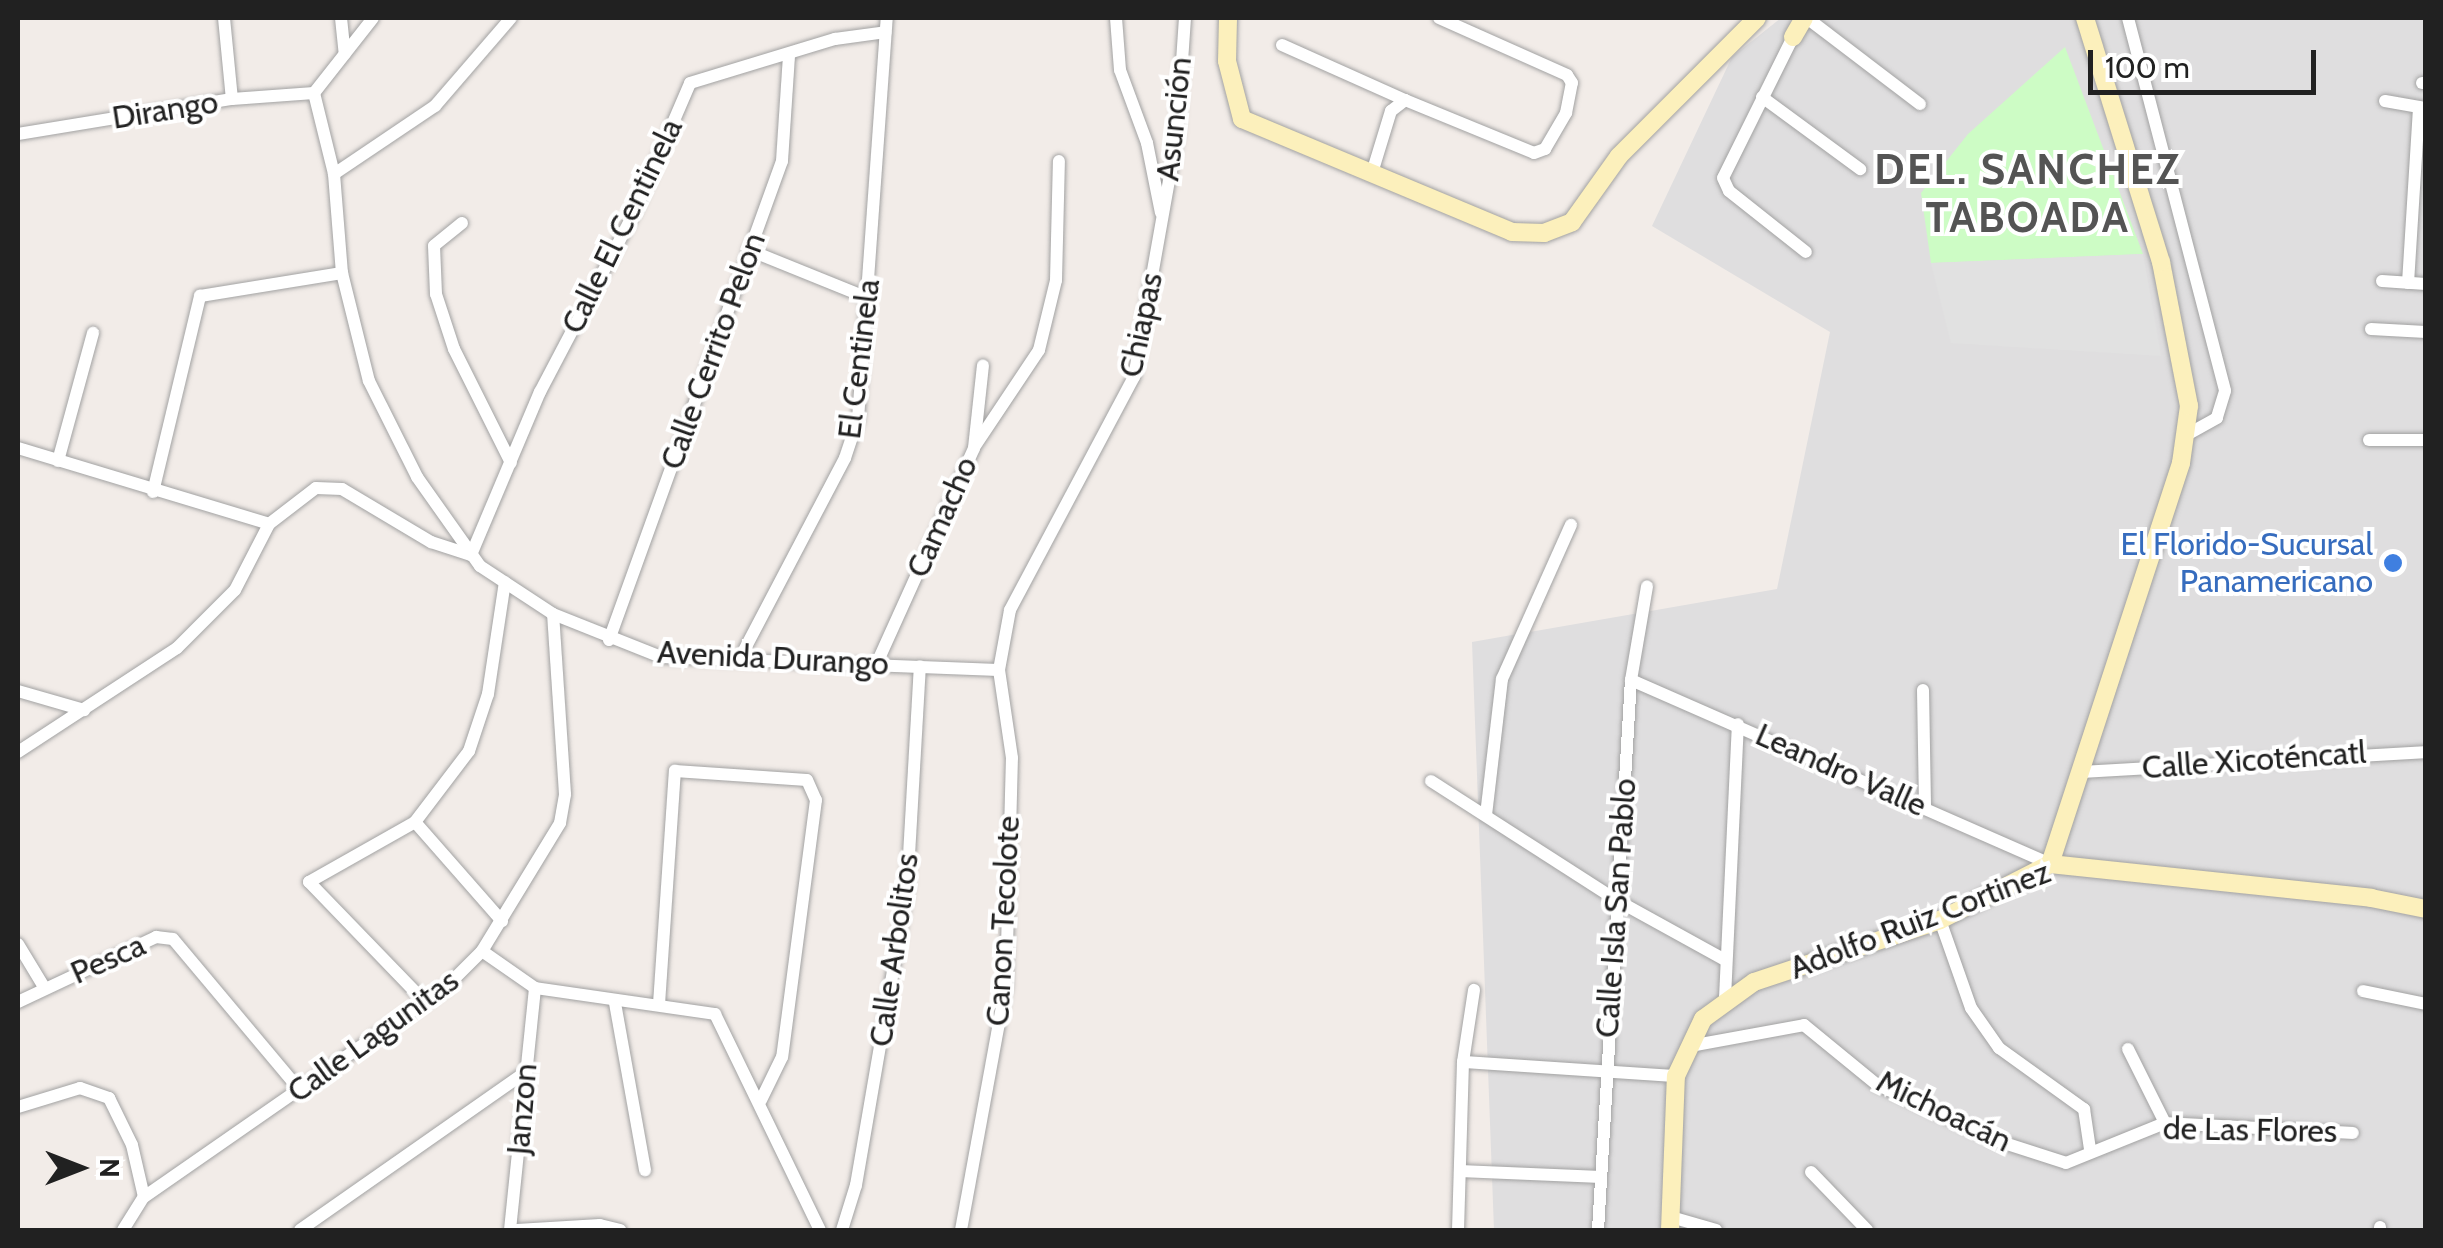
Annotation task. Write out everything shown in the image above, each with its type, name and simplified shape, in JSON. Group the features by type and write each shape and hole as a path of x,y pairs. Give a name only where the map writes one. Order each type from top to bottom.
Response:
{"main road":[{"path":"1228,18 1227,62 1242,119 1512,232 1544,232 1572,222 1619,156 1756,18"},
{"path":"1793,37 1805,18"},
{"path":"2050,864 2083,772 2185,436 2189,406 2161,262 2086,18"},
{"name":"Adolfo Ruiz Cortinez","path":"1725,998 1940,920 2050,864 2371,898 2426,910"},
{"path":"1671,1224 1676,1076 1704,1019 1725,998"}],"street":[{"path":"224,18 232,99"},
{"path":"341,18 345,54"},
{"path":"314,92 373,18"},
{"path":"334,174 435,106 511,18"},
{"name":"Chiapas","path":"999,670 1010,610 1134,377 1162,220 1146,143 1120,70 1116,18"},
{"name":"Asunción","path":"1162,220 1186,18"},
{"path":"1282,45 1534,153 1545,149 1566,113 1572,83 1566,74 1439,18"},
{"path":"1805,18 1920,104"},
{"path":"2128,18 2225,391 2217,418 2185,436"},
{"name":"Calle El Centinela","path":"471,555 690,83 887,25"},
{"name":"El Centinela","path":"739,660 853,440 868,298 887,25"},
{"path":"1793,37 1723,178 1730,192 1806,252"},
{"name":"Calle Cerrito Pelon","path":"608,640 789,135 789,56"},
{"name":"Dirango","path":"18,134 232,99 314,92"},
{"name":"Avenida Durango","path":"314,92 334,174 342,273 369,381 417,477 471,555 553,614 608,640 661,657 999,670"},
{"path":"1762,96 1860,169"},
{"path":"1372,173 1391,112 1405,100"},
{"path":"2385,101 2422,108 2408,283"},
{"path":"974,448 1039,350 1056,280 1059,161"},
{"path":"462,224 434,246 436,294 454,349 511,463"},
{"path":"750,250 868,298"},
{"path":"153,492 200,296 342,273"},
{"path":"2382,281 2426,284"},
{"path":"2371,329 2426,332"},
{"path":"58,461 93,333"},
{"name":"Camacho","path":"877,663 974,448 982,365"},
{"path":"2369,440 2426,440"},
{"path":"18,448 268,524"},
{"path":"18,752 177,648 211,617 252,563 268,524 316,488 342,489 430,542 471,555"},
{"path":"1486,815 1502,679 1571,525"},
{"path":"425,1002 309,885 312,877 360,858 415,822 469,752 488,694 505,582"},
{"name":"Calle Isla San Pablo","path":"1598,1230 1631,680 1647,586"},
{"name":"Calle Lagunitas","path":"123,1230 144,1197 425,1002 482,951 550,846 565,794 553,614"},
{"name":"Calle Arbolitos","path":"842,1230 856,1185 907,890 920,666"},
{"name":"Canon Tecolote","path":"962,1230 1006,986 1012,758 999,670"},
{"name":"Leandro Valle","path":"1631,680 2050,864"},
{"path":"1923,690 1925,806"},
{"path":"18,691 84,710"},
{"path":"1725,998 1738,724"},
{"name":"Calle Xicoténcatl","path":"2083,772 2426,752"},
{"path":"659,1004 675,771 807,780 815,786 782,1056 761,1100"},
{"path":"1431,781 1618,901 1726,960"},
{"path":"415,822 502,921"},
{"path":"1940,920 1971,1008 1999,1048 2084,1109 2090,1149"},
{"name":"Pesca","path":"18,1002 156,937 173,939 299,1089"},
{"path":"18,944 44,987"},
{"path":"482,951 535,988 615,1003 659,1004 715,1014 761,1100 820,1230"},
{"name":"Janzon","path":"514,1230 524,1073 535,988"},
{"path":"1458,1230 1463,1062 1474,990"},
{"path":"2364,992 2426,1004"},
{"path":"615,1003 645,1170"},
{"name":"Michoacán","path":"1690,1046 1804,1025 1876,1084 1998,1141 2066,1164 2090,1149"},
{"path":"2128,1049 2165,1122"},
{"path":"1463,1062 1676,1076"},
{"path":"300,1230 524,1073"},
{"path":"18,1107 80,1088 109,1098 132,1144 144,1197"},
{"name":"de Las Flores","path":"2090,1149 2165,1122 2353,1133"},
{"path":"1460,1171 1601,1177"},
{"path":"1811,1172 1867,1230"},
{"path":"1671,1224 1716,1230"},
{"path":"514,1230 600,1225 620,1230"}],"shaded area":[{"path":"1781,18 2425,18 2425,1230 1494,1230 1472,642 1777,589 1830,332 1652,226 1732,57"},
{"path":"2143,254 2161,356 1951,343 1931,263"}],"green space":[{"path":"2065,47 2143,254 1931,263 1921,193 1968,134"}],"place":[{"name":"El Florido-Sucursal Panamericano","path":"2393,563"}],"district":[{"name":"DEL. SANCHEZ TABOADA","path":"2028,193"}]}
